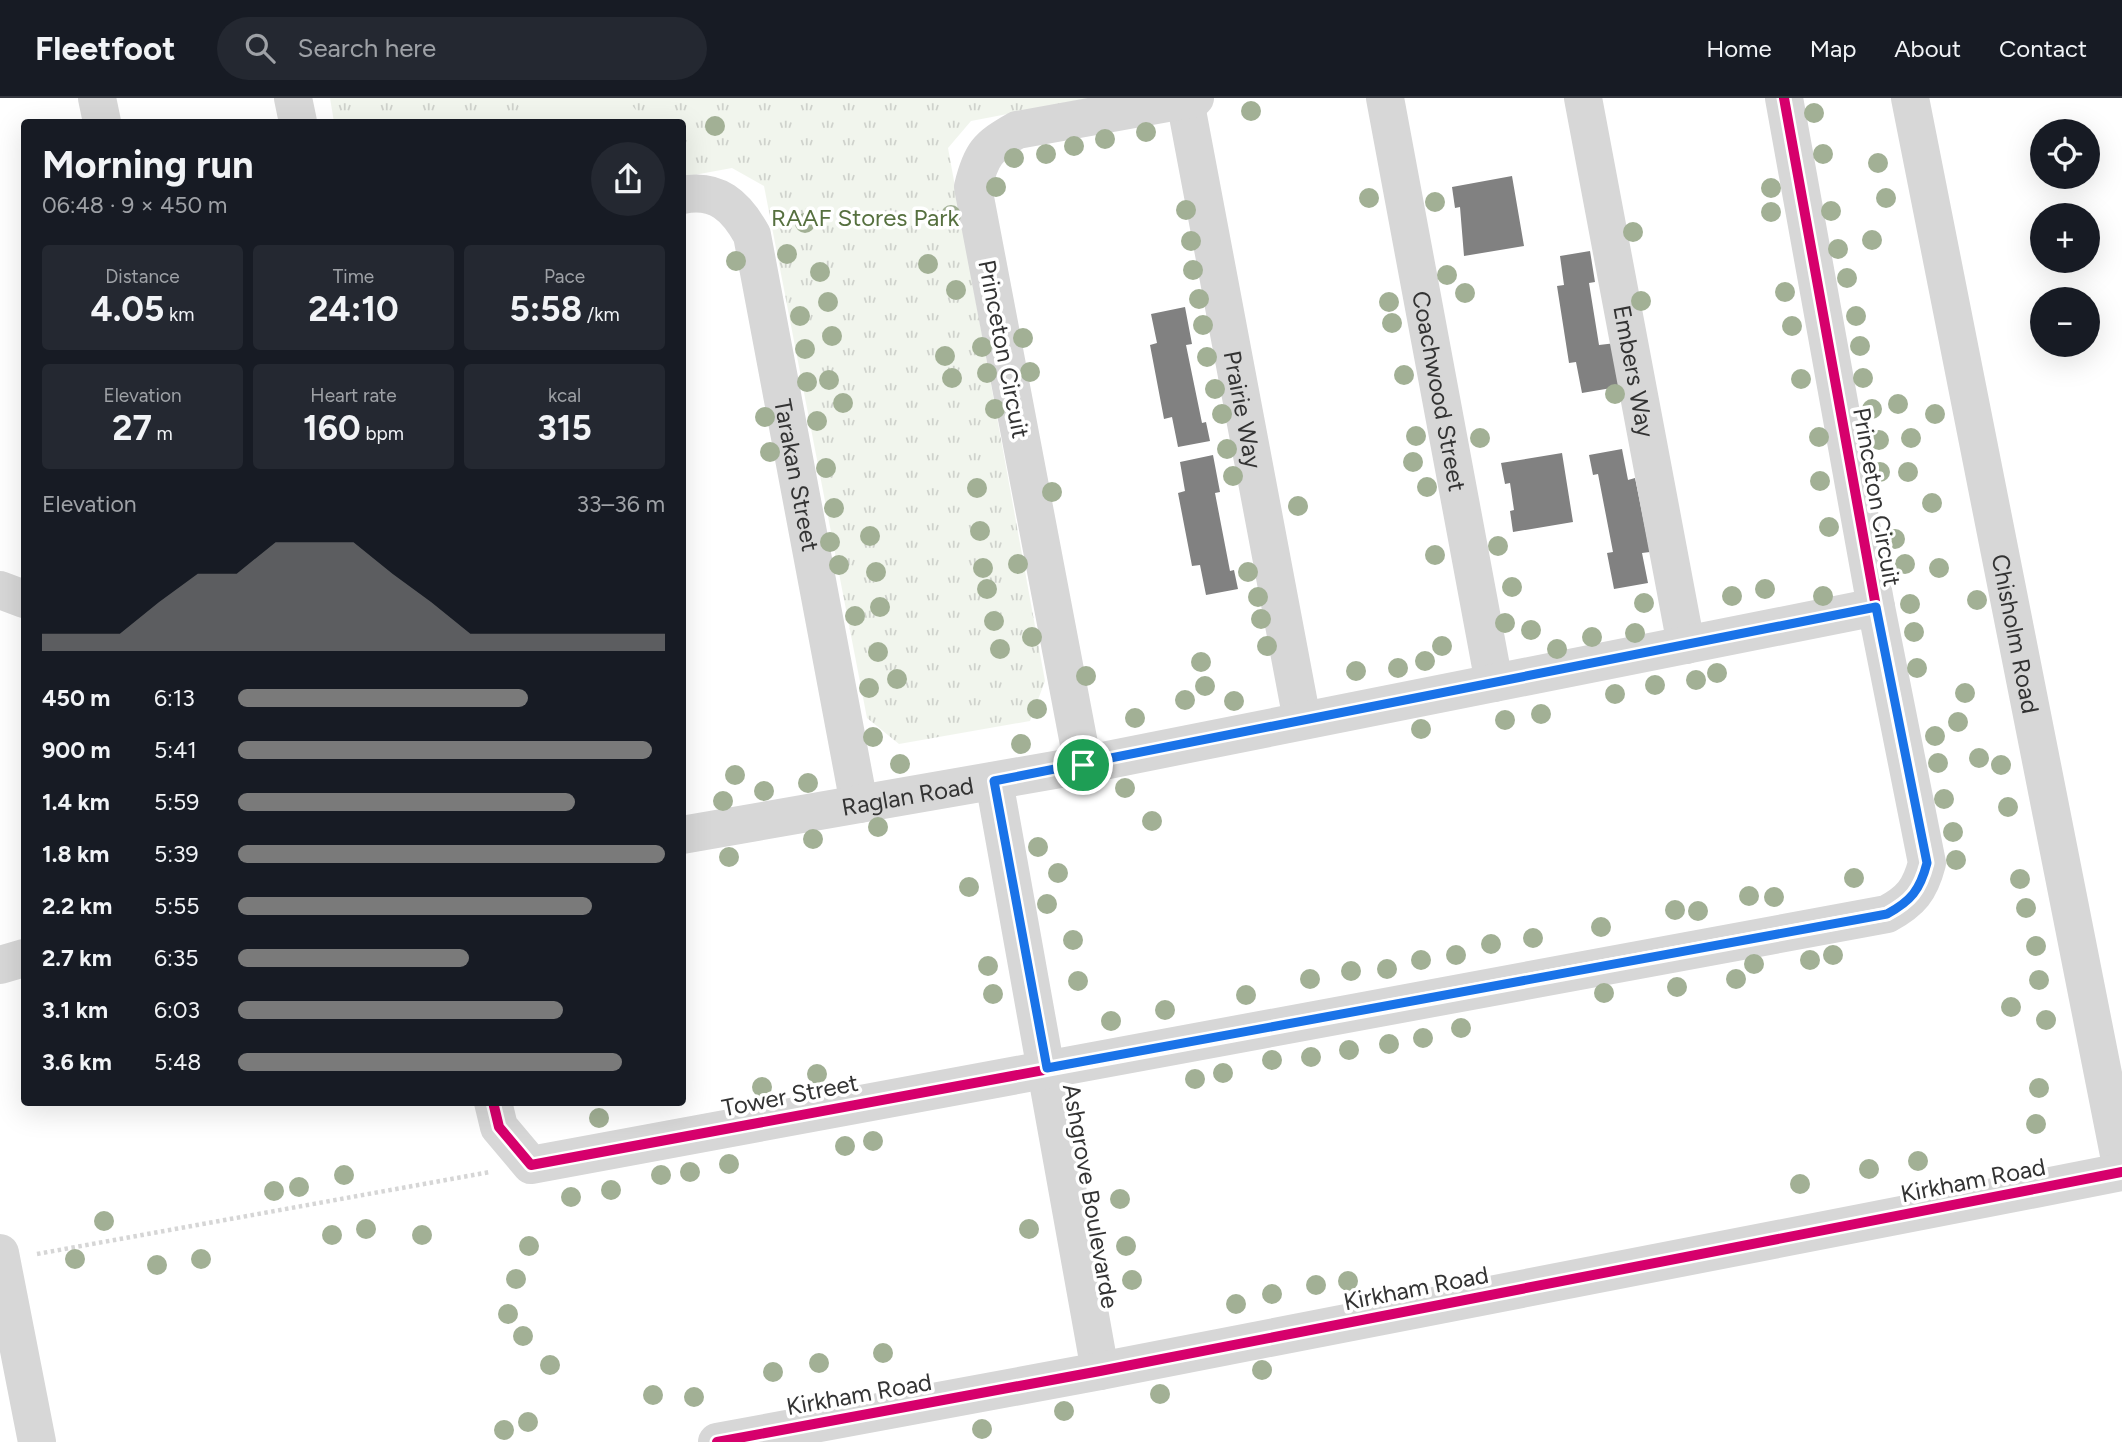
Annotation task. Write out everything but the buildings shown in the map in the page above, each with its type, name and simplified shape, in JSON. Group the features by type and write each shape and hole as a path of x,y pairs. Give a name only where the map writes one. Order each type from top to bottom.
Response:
{"street":[{"path":"97,98 101,119"},
{"path":"293,98 297,119"},
{"name":"Coachwood Street","path":"1385,98 1493,683"},
{"name":"Embers Way","path":"1583,98 1686,645"},
{"name":"Princeton Circuit","path":"1047,1068 1887,914 1908,903 1920,887 1927,863 1876,607 1784,98"},
{"name":"Chisholm Road","path":"1910,98 2122,1171"},
{"name":"Princeton Circuit","path":"1083,765 973,187 980,159 995,142 1017,130 1190,99"},
{"name":"Prairie Way","path":"1190,99 1302,720"},
{"name":"Tarakan Street","path":"686,194 701,191 727,202 742,217 752,235 859,804"},
{"path":"0,590 21,598"},
{"name":"Raglan Road","path":"686,834 1083,765 1876,607"},
{"name":"Ashgrove Boulevarde","path":"994,781 1100,1371"},
{"path":"0,965 21,959"},
{"name":"Tower Street","path":"531,1165 1047,1068"},
{"path":"494,1106 499,1127 531,1165"},
{"name":"Kirkham Road","path":"717,1442 1100,1371 2122,1171"},
{"path":"1,1257 37,1442"}],"path":[{"path":"1,1257 531,1165"}],"green space":[{"name":"RAAF Stores Park","path":"330,98 1090,98 971,121 948,148 1045,681 1030,721 899,744 867,718 764,186 732,168 686,176 686,119 334,119"},
{"path":"512,98 626,98 644,119 530,119"}],"cycle path":[{"path":"494,1106 499,1127 531,1165 1887,914 1902,904 1918,888 1927,863 1876,607 1784,98"},
{"path":"717,1442 1100,1371 2122,1172"}],"route":[{"path":"1876,607 1927,863 1920,887 1908,903 1887,914 1047,1068 994,781 1083,765 1876,607"}]}
